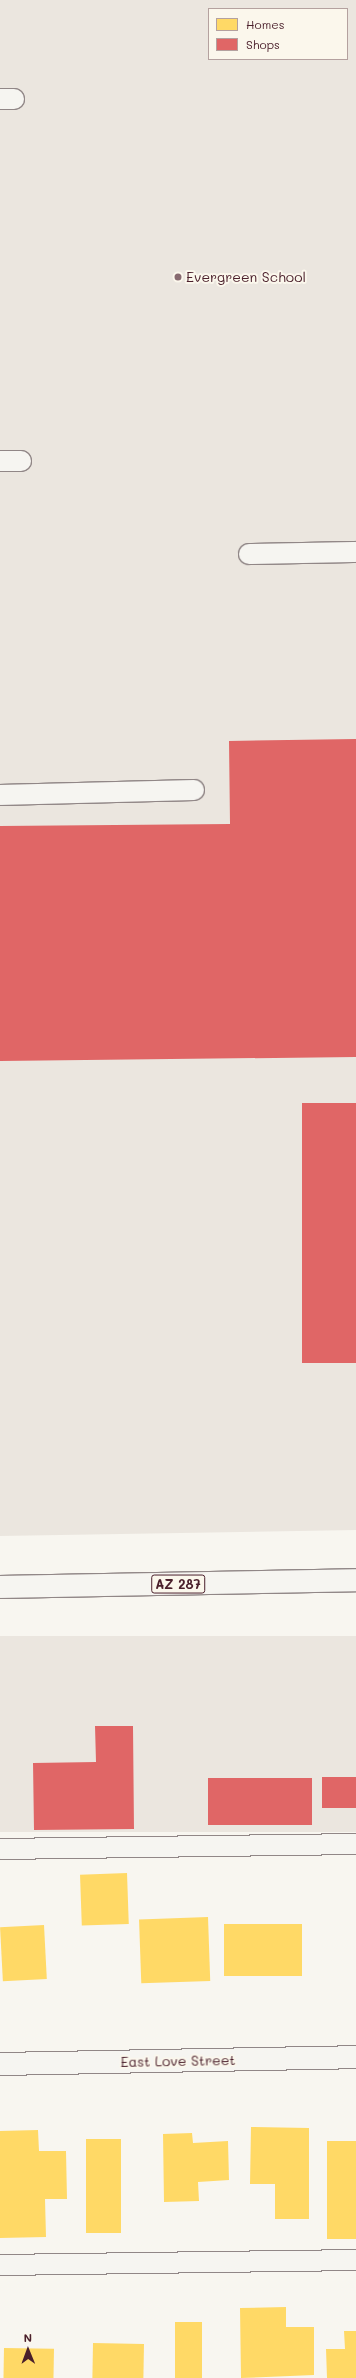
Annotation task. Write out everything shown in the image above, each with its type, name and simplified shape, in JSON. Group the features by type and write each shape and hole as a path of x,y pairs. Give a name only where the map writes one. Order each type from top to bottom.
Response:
{"main road":[{"name":"AZ 287","path":"0,1587 356,1580"},
{"name":"East Love Street","path":"0,2064 356,2057"}],"lane":[{"path":"0,461 21,461"},
{"path":"249,554 356,552"},
{"path":"0,795 194,790"},
{"path":"0,1849 356,1844"},
{"path":"0,2265 356,2260"}],"shaded area":[{"path":"0,0 356,0 356,1530 0,1536"},
{"path":"0,1636 356,1636 356,1832 0,1832"}],"building: Homes":[{"path":"127,1873 129,1924 82,1926 80,1875"},
{"path":"208,1917 210,1981 141,1983 139,1919"},
{"path":"224,1924 302,1924 302,1976 224,1976"},
{"path":"44,1925 47,1979 3,1981 0,1927"},
{"path":"251,2127 309,2128 309,2219 275,2219 275,2184 250,2184"},
{"path":"38,2130 39,2151 66,2151 67,2199 45,2199 46,2237 0,2238 0,2131"},
{"path":"192,2133 193,2143 228,2141 229,2180 198,2182 199,2201 164,2202 163,2134"},
{"path":"86,2139 121,2139 121,2233 86,2233"},
{"path":"327,2141 356,2141 356,2239 327,2239"},
{"path":"286,2307 286,2327 314,2327 314,2375 241,2378 240,2308"},
{"path":"175,2322 202,2322 202,2378 175,2378"},
{"path":"344,2331 356,2331 356,2378 327,2378 326,2349 345,2349"},
{"path":"93,2343 144,2344 143,2378 92,2378"},
{"path":"4,2348 54,2349 53,2378 3,2378"}],"building: Shops":[{"path":"356,739 356,1057 0,1061 0,826 230,824 229,741"},
{"path":"302,1103 356,1103 356,1363 302,1363"},
{"path":"95,1726 133,1726 134,1829 34,1830 33,1763 96,1762"},
{"path":"322,1777 356,1777 356,1808 322,1808"},
{"path":"208,1778 312,1778 312,1825 208,1825"}],"place":[{"name":"Evergreen School","path":"178,277"}]}
